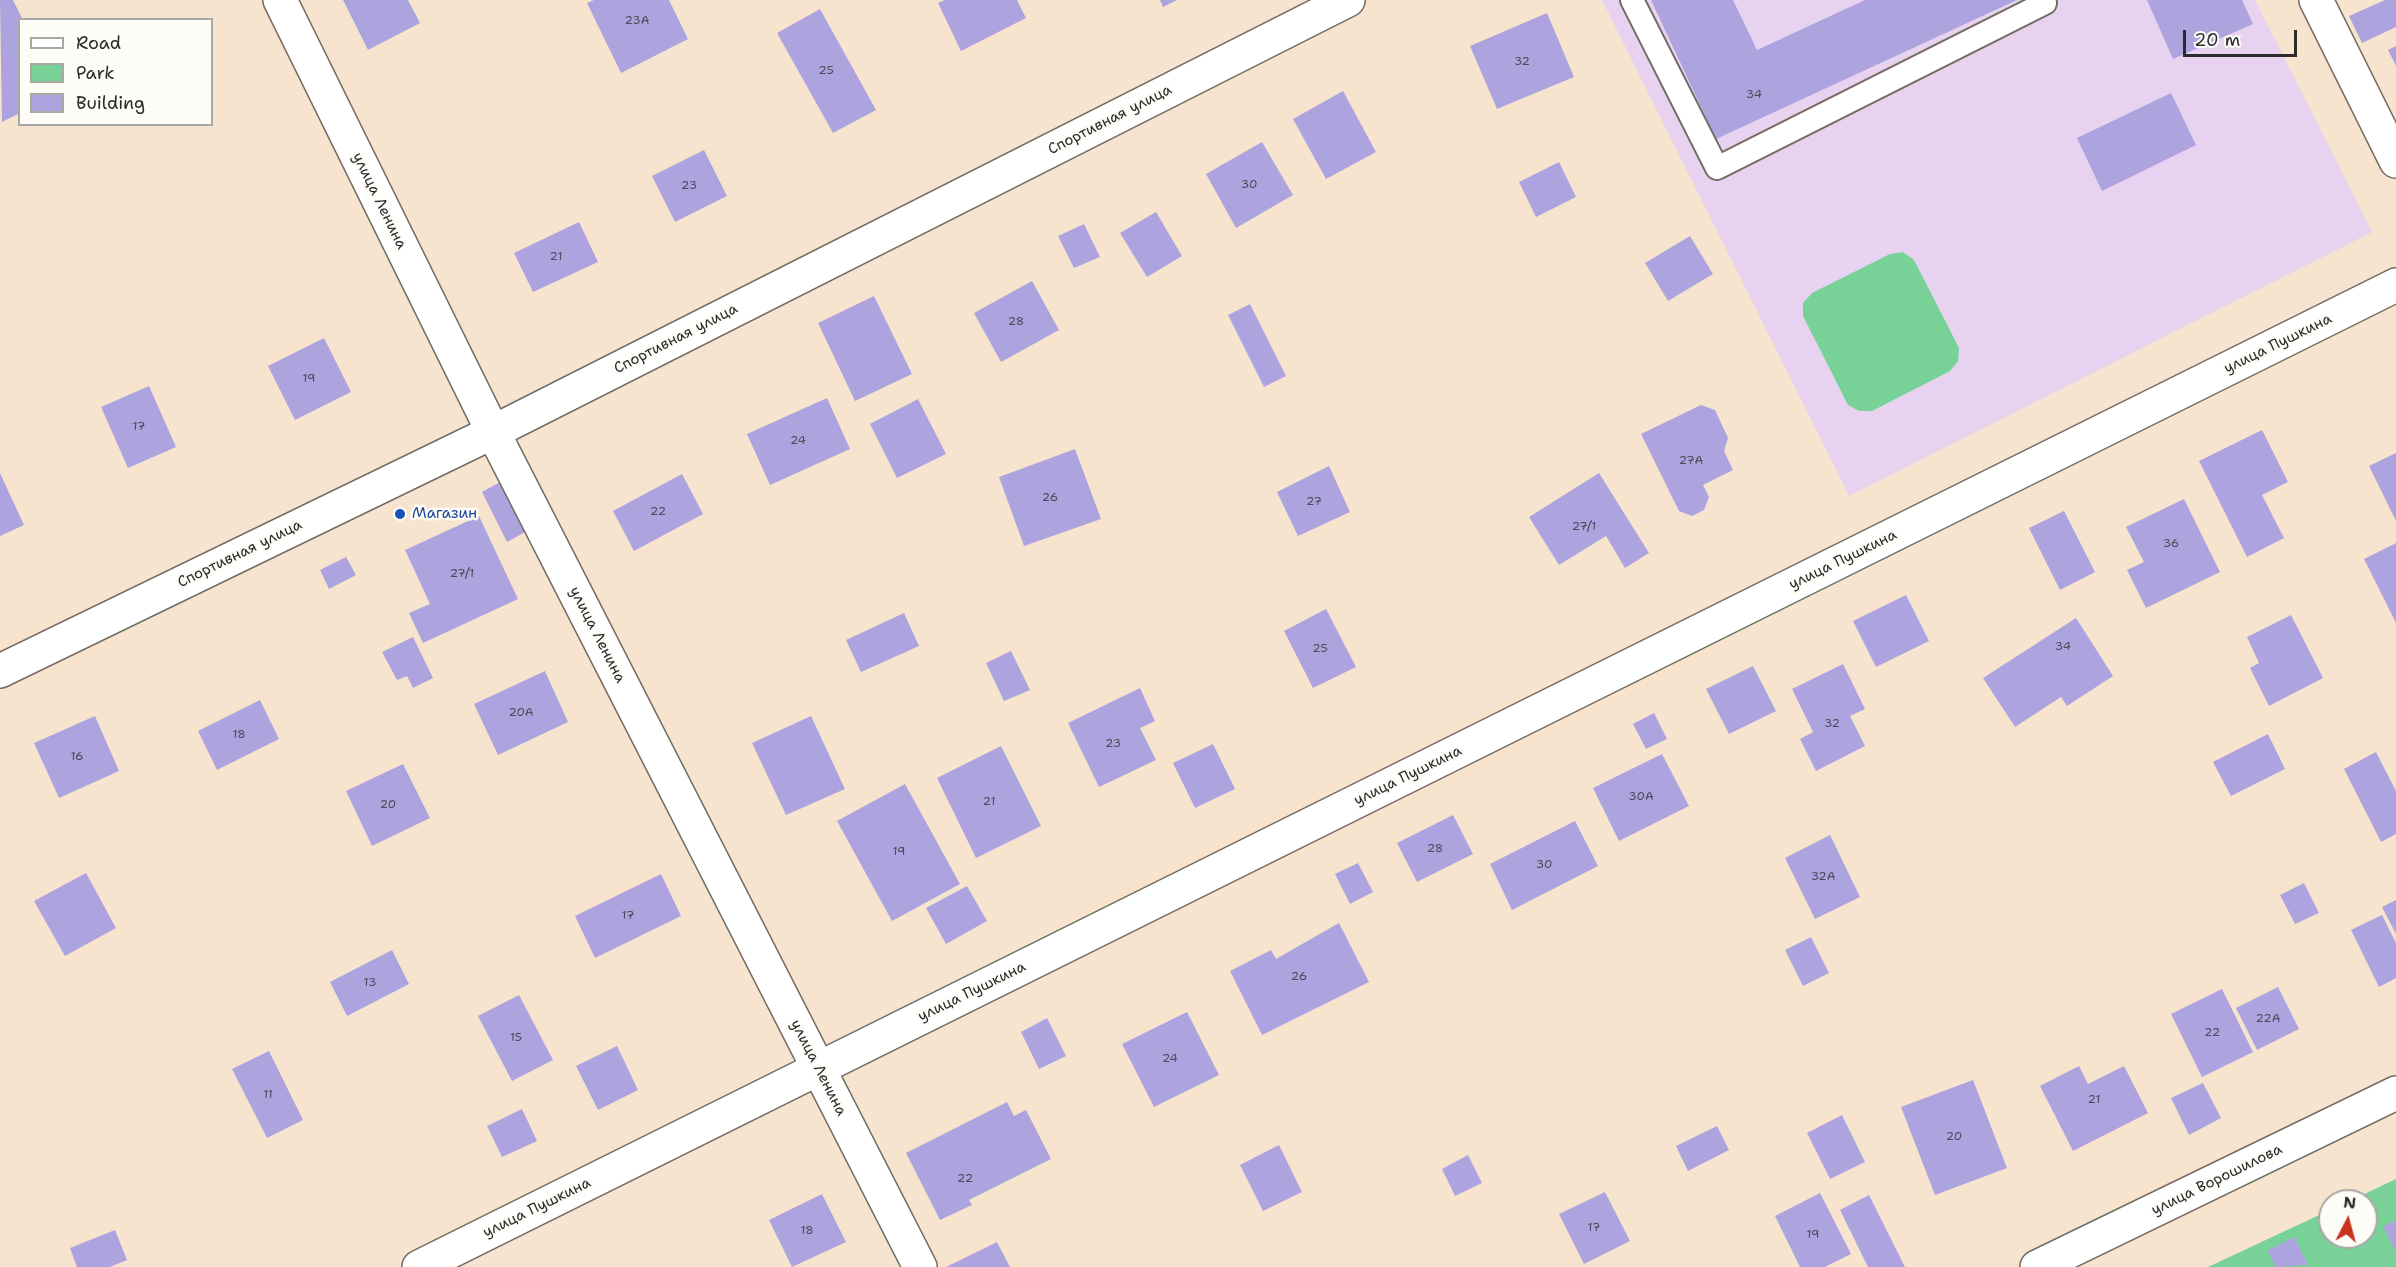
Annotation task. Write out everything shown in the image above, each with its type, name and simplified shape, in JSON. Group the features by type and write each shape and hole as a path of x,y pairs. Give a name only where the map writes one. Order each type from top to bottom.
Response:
{"street":[{"name":"улица Ленина","path":"280,0 493,432 920,1267"},
{"name":"Спортивная улица","path":"0,671 493,432 1348,0"},
{"path":"2316,0 2396,161"},
{"name":"улица Пушкина","path":"419,1267 2396,285"},
{"name":"улица Ворошилова","path":"2037,1267 2396,1093"}],"lane":[{"path":"1632,0 1717,168 2045,3"}],"shaded area":[{"path":"1602,0 2255,0 2372,232 1849,496"}],"green space":[{"path":"1903,252 1914,260 1959,348 1958,361 1950,371 1872,411 1859,411 1848,405 1803,316 1803,303 1812,293 1890,254"},
{"path":"2396,1179 2396,1267 2208,1267 2318,1216 2318,1249 2378,1249 2378,1189 2375,1189"}],"building":[{"path":"0,0 13,0 22,18 18,18 18,114 2,122"},
{"path":"343,0 408,0 420,23 368,50"},
{"path":"594,0 669,0 688,39 621,73 587,3"},
{"path":"945,0 1017,0 1026,18 961,51 938,3"},
{"path":"1160,0 1177,0 1163,7"},
{"path":"1651,0 1733,0 1757,50 1865,0 2017,0 1716,139"},
{"path":"2147,0 2242,0 2253,24 2173,59"},
{"path":"2385,0 2396,0 2396,27 2362,43 2349,16"},
{"path":"820,9 876,110 833,133 777,33"},
{"path":"1547,13 1574,77 1497,109 1470,46"},
{"path":"2396,46 2396,66 2388,50"},
{"path":"1343,91 1376,152 1326,179 1293,119"},
{"path":"2171,93 2196,145 2102,191 2077,138"},
{"path":"1262,142 1293,195 1236,228 1206,174"},
{"path":"704,150 727,196 675,222 652,176"},
{"path":"1559,162 1576,197 1536,217 1519,182"},
{"path":"1156,212 1182,256 1147,277 1120,233"},
{"path":"579,222 598,262 533,292 514,253"},
{"path":"1084,224 1100,257 1074,268 1058,236"},
{"path":"1690,236 1713,274 1668,301 1645,263"},
{"path":"1032,281 1059,330 1001,362 974,313"},
{"path":"874,296 912,374 855,401 818,323"},
{"path":"1250,304 1286,376 1264,387 1228,315"},
{"path":"324,338 351,392 295,420 268,366"},
{"path":"149,386 176,447 128,468 101,407"},
{"path":"827,398 850,449 770,485 747,434"},
{"path":"918,399 946,454 897,478 870,424"},
{"path":"1701,405 1715,410 1728,438 1724,451 1733,470 1703,485 1709,497 1704,510 1692,516 1679,511 1641,434"},
{"path":"2262,430 2288,482 2262,495 2284,538 2247,557 2199,461"},
{"path":"1075,449 1101,519 1024,546 999,477"},
{"path":"2396,453 2396,521 2369,466"},
{"path":"1329,466 1350,512 1298,536 1277,492"},
{"path":"0,473 24,525 0,536"},
{"path":"1599,473 1649,553 1625,568 1606,536 1559,565 1529,517"},
{"path":"682,474 703,514 634,551 613,511"},
{"path":"500,482 525,532 507,542 482,492"},
{"path":"2184,499 2220,572 2146,608 2127,570 2144,562 2126,527"},
{"path":"2064,511 2095,572 2060,590 2029,528"},
{"path":"479,516 518,599 423,643 409,613 430,604 405,550"},
{"path":"2396,543 2396,623 2364,559"},
{"path":"346,557 356,575 329,589 320,570"},
{"path":"1906,595 1929,641 1876,667 1853,621"},
{"path":"1326,609 1356,667 1313,688 1284,631"},
{"path":"904,613 919,646 861,672 846,640"},
{"path":"2291,615 2323,678 2269,706 2250,668 2259,663 2247,637"},
{"path":"2076,618 2113,676 2067,706 2061,697 2015,727 1983,678"},
{"path":"413,637 433,678 413,688 407,676 397,680 382,652"},
{"path":"1011,651 1030,690 1004,701 986,663"},
{"path":"1843,664 1865,709 1850,716 1865,746 1816,771 1800,739 1813,732 1792,689"},
{"path":"1753,666 1776,711 1729,734 1706,689"},
{"path":"545,671 568,722 498,755 474,704"},
{"path":"1140,688 1155,721 1140,728 1156,760 1099,787 1068,723"},
{"path":"260,700 279,739 217,770 198,731"},
{"path":"1654,713 1667,739 1646,749 1633,724"},
{"path":"95,716 119,771 59,798 34,743"},
{"path":"811,716 845,789 786,815 752,743"},
{"path":"2268,734 2285,769 2231,796 2213,762"},
{"path":"1213,744 1235,789 1195,808 1173,763"},
{"path":"1001,746 1041,826 976,858 937,778"},
{"path":"2376,752 2396,791 2396,834 2381,842 2344,769"},
{"path":"1662,754 1689,806 1619,841 1593,788"},
{"path":"403,764 430,818 372,846 346,791"},
{"path":"905,784 960,884 892,921 837,821"},
{"path":"1453,815 1473,854 1417,882 1397,843"},
{"path":"1575,821 1598,866 1512,910 1490,864"},
{"path":"1830,835 1860,897 1815,919 1785,858"},
{"path":"1358,863 1373,892 1350,904 1335,874"},
{"path":"86,873 116,928 65,956 34,901"},
{"path":"661,874 681,916 595,958 575,916"},
{"path":"2304,883 2319,913 2295,924 2280,895"},
{"path":"967,886 987,921 946,944 926,908"},
{"path":"2396,900 2396,934 2382,907"},
{"path":"2382,915 2396,943 2396,978 2379,987 2351,930"},
{"path":"1339,923 1369,982 1262,1035 1230,971 1271,950 1276,959"},
{"path":"1811,937 1829,973 1803,986 1785,950"},
{"path":"392,950 409,984 347,1016 330,982"},
{"path":"2278,987 2299,1029 2257,1050 2236,1008"},
{"path":"2222,989 2253,1052 2202,1077 2171,1014"},
{"path":"519,995 553,1060 512,1081 478,1016"},
{"path":"1187,1012 1219,1075 1154,1107 1122,1044"},
{"path":"1047,1018 1066,1056 1039,1069 1021,1032"},
{"path":"617,1046 638,1090 598,1110 576,1066"},
{"path":"269,1051 303,1120 267,1138 232,1069"},
{"path":"2079,1066 2088,1084 2124,1066 2148,1113 2073,1151 2040,1086"},
{"path":"1973,1080 2007,1168 1935,1195 1901,1107"},
{"path":"2203,1083 2221,1118 2189,1135 2171,1098"},
{"path":"1007,1102 1014,1116 1026,1110 1051,1159 969,1200 972,1205 940,1220 906,1153"},
{"path":"522,1109 537,1141 502,1157 487,1126"},
{"path":"1842,1115 1865,1162 1830,1179 1807,1133"},
{"path":"1717,1126 1729,1150 1688,1171 1676,1146"},
{"path":"1279,1145 1302,1192 1263,1211 1240,1165"},
{"path":"1468,1155 1482,1183 1455,1196 1442,1169"},
{"path":"1605,1192 1630,1241 1584,1264 1559,1214"},
{"path":"1820,1193 1851,1254 1825,1267 1800,1267 1775,1216"},
{"path":"822,1194 846,1242 792,1267 769,1220"},
{"path":"1869,1195 1905,1267 1868,1267 1840,1210"},
{"path":"2396,1220 2396,1252 2383,1226"},
{"path":"115,1230 127,1260 110,1267 77,1267 70,1248"},
{"path":"2294,1237 2308,1265 2276,1267 2267,1251"},
{"path":"997,1242 1010,1267 946,1267"}],"place":[{"name":"Магазин","path":"400,514"}]}
